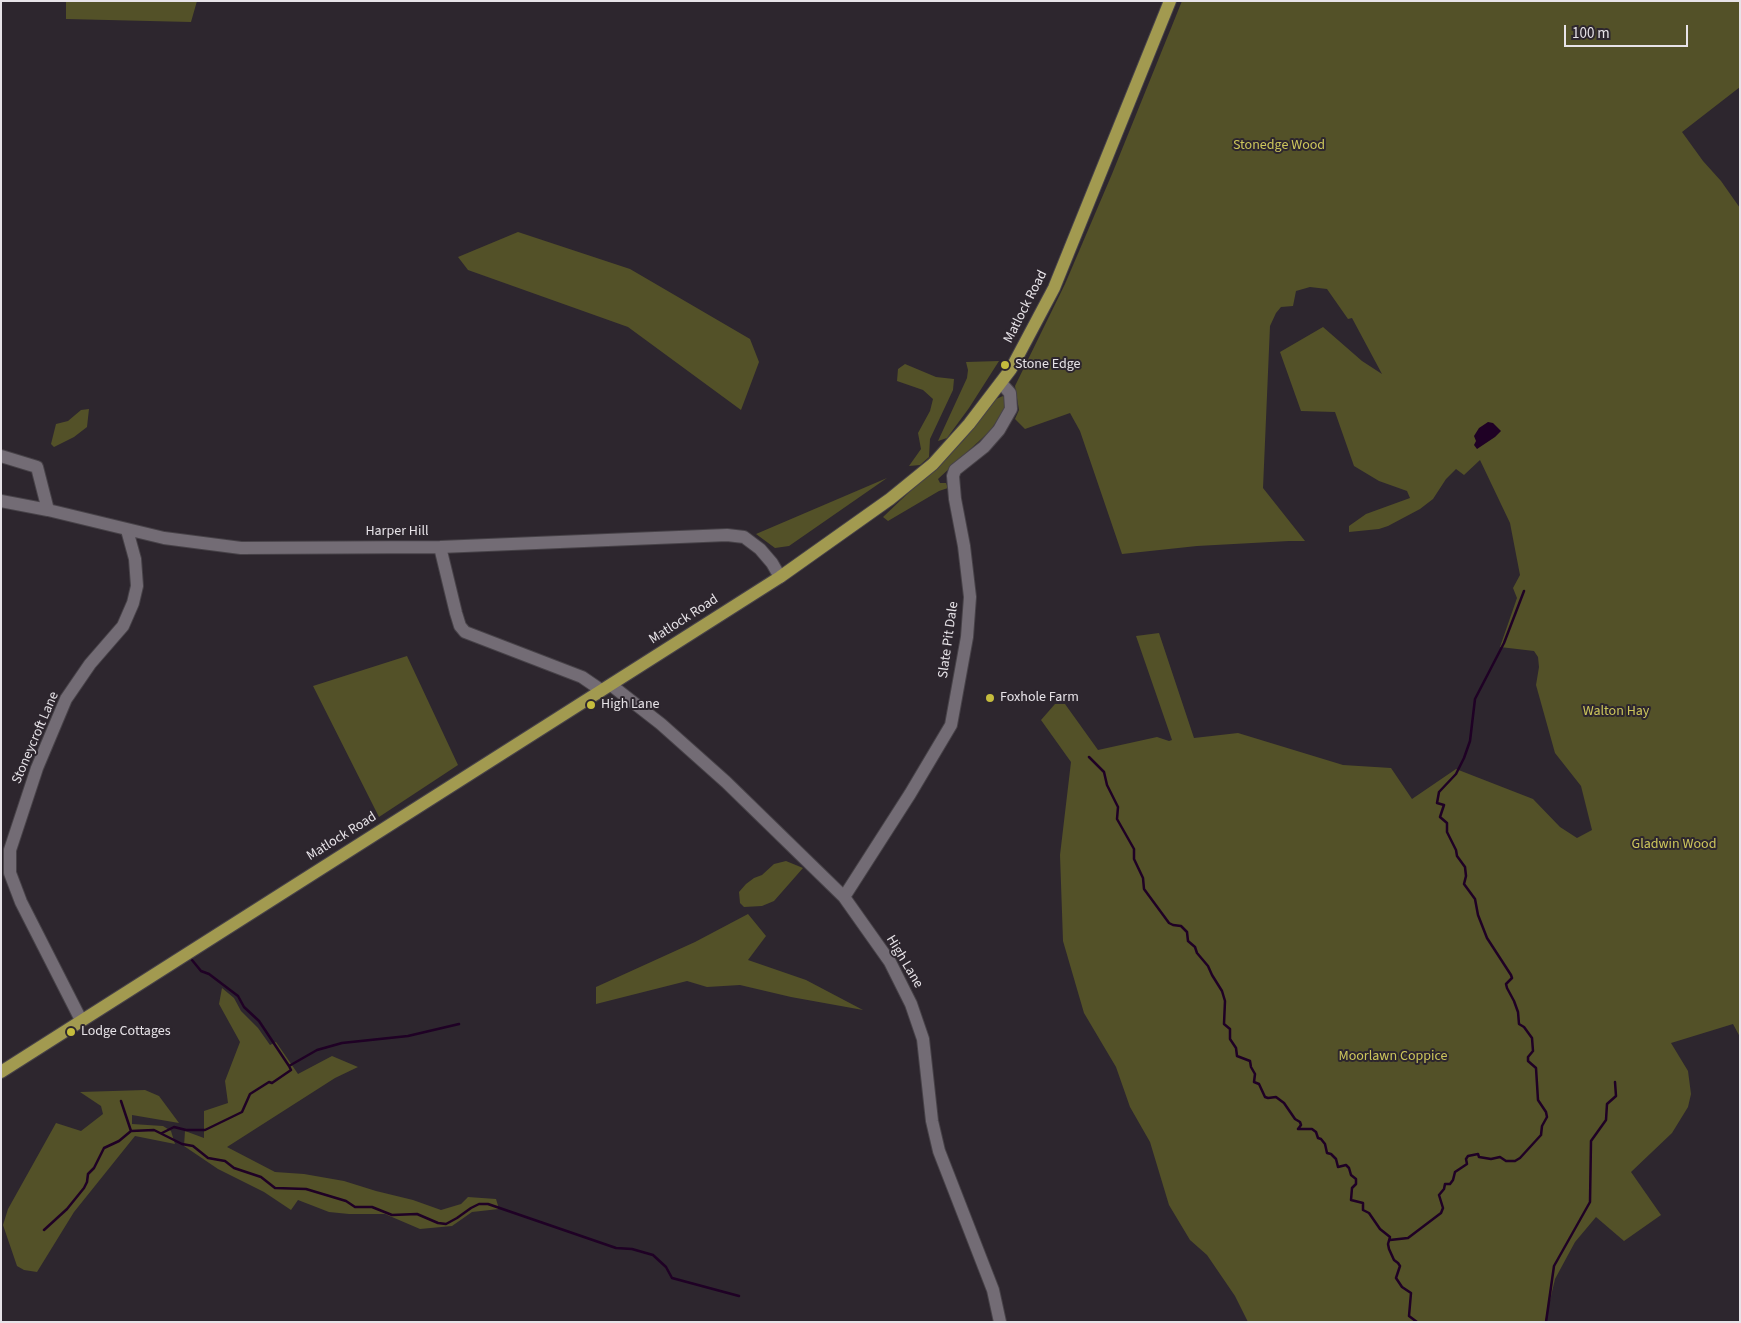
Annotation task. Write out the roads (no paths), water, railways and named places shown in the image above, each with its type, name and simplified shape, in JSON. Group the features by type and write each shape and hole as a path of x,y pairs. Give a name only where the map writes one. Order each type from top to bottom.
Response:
{"main road":[{"name":"Matlock Road","path":"1,1072 780,577 890,500 933,464 970,424 1001,384 1011,369 1054,288 1170,1"}],"street":[{"name":"Slate Pit Dale","path":"844,897 910,794 951,725 967,637 970,597 964,546 955,498 954,476 955,470 984,447 999,430 1011,409 1010,393 1001,384"},
{"path":"1,456 37,467 48,510"},
{"name":"Harper Hill","path":"1,501 48,510 164,538 241,548 440,547 727,535 744,537 760,549 772,563 780,577"},
{"name":"Stoneycroft Lane","path":"81,1020 21,902 10,873 10,850 37,768 66,700 90,664 123,626 133,603 137,586 135,558 128,530"},
{"name":"High Lane","path":"440,547 456,613 460,626 466,632 606,687 661,724 719,776 844,897 890,962 912,1004 923,1039 932,1121 939,1151 993,1290 1000,1322"}],"waterway":[{"path":"1390,1240 1408,1238 1441,1213 1443,1208 1439,1195 1444,1189 1445,1184 1450,1184 1453,1180 1455,1172 1467,1164 1466,1159 1468,1156 1478,1154 1479,1157 1491,1159 1500,1157 1506,1161 1515,1161 1541,1135 1542,1126 1547,1117 1538,1100 1536,1068 1528,1061 1528,1057 1533,1051 1532,1038 1524,1027 1519,1024 1518,1012 1507,988 1506,984 1512,978 1511,975 1487,938 1478,915 1475,899 1464,884 1466,876 1465,867 1457,856 1447,832 1447,823 1440,817 1444,805 1437,803 1439,792 1456,774 1464,758 1470,741 1475,699 1504,643 1524,591"},
{"path":"1089,757 1104,772 1107,785 1118,807 1117,819 1134,849 1134,859 1143,878 1144,889 1169,923 1181,926 1187,932 1188,941 1195,947 1197,953 1208,966 1222,991 1225,1001 1224,1024 1230,1029 1230,1039 1236,1048 1237,1056 1250,1061 1255,1074 1254,1082 1259,1084 1265,1097 1276,1097 1284,1103 1295,1119 1300,1122 1301,1125 1298,1129 1312,1129 1316,1132 1318,1138 1325,1144 1327,1153 1336,1159 1338,1167 1346,1165 1349,1168 1351,1175 1356,1179 1356,1184 1352,1188 1351,1200 1363,1203 1363,1210 1369,1213 1380,1229 1390,1237 1389,1249 1394,1260 1400,1266 1396,1278 1402,1287 1411,1293 1409,1316 1417,1322"},
{"path":"192,960 201,971 209,974 238,996 244,1007 259,1021 289,1066"},
{"path":"162,1133 174,1127 186,1130 205,1130 242,1112 250,1094 269,1082 272,1083 291,1070 289,1066 317,1050 342,1043 408,1036 459,1024"},
{"path":"1546,1322 1554,1266 1590,1202 1591,1141 1606,1120 1607,1104 1616,1096 1615,1082"},
{"path":"121,1101 131,1131"},
{"path":"44,1230 67,1209 84,1188 88,1174 94,1168 104,1148 119,1141 131,1131 154,1130 182,1144 193,1146 208,1158 225,1161 234,1168 261,1177 275,1188 306,1189 346,1201 355,1207 372,1207 392,1215 417,1214 438,1223 446,1224 479,1204 488,1204 616,1248 632,1249 653,1255 666,1267 672,1278 739,1296"}],"place":[{"name":"Stone Edge","path":"1005,365"},
{"name":"Foxhole Farm","path":"990,698"},
{"name":"High Lane","path":"591,705"},
{"name":"Lodge Cottages","path":"71,1032"}],"park label":[{"name":"Stonedge Wood","path":"1279,146"},
{"name":"Walton Hay","path":"1616,712"},
{"name":"Gladwin Wood","path":"1674,845"},
{"name":"Moorlawn Coppice","path":"1393,1057"}]}
